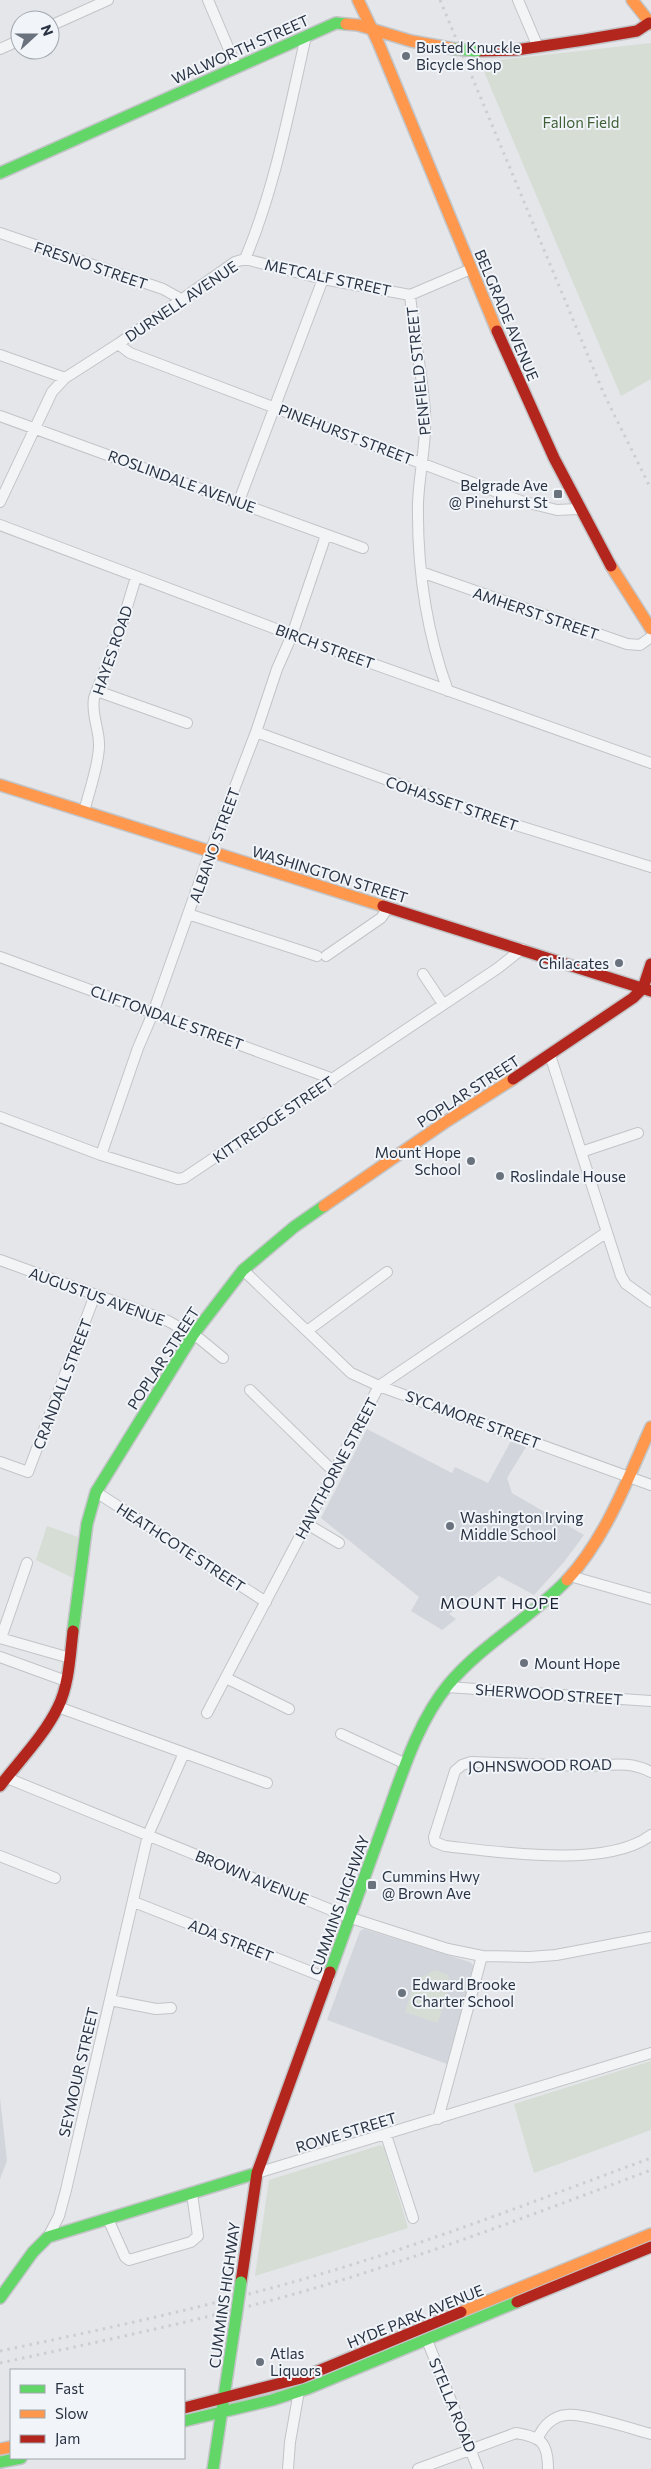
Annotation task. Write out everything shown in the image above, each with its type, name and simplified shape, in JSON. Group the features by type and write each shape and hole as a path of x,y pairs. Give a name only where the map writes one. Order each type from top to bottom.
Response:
{"main road":[{"name":"BELGRADE AVENUE","path":"358,0 544,441 578,510 613,572 651,629"},
{"path":"632,0 650,23"},
{"name":"WALWORTH STREET","path":"0,173 236,66 336,23 351,23 411,41 477,51 505,51 538,47 637,31 650,23"},
{"name":"WASHINGTON STREET","path":"0,785 648,989"},
{"path":"648,989 651,964"},
{"name":"POPLAR STREET","path":"3,1782 58,1707 66,1681 87,1524 96,1492 193,1335 244,1270 294,1227 447,1121 648,989"},
{"name":"CUMMINS HIGHWAY","path":"213,2469 225,2399 257,2173 406,1764 424,1723 447,1687 482,1651 532,1612 570,1576 600,1531 629,1477 651,1426"},
{"name":"ROWE STREET","path":"48,2237 257,2173"},
{"name":"HYDE PARK AVENUE","path":"185,2408 301,2378 651,2234"},
{"name":"SEYMOUR STREET","path":"0,2298 33,2252 48,2237"},
{"name":"HYDE PARK AVENUE","path":"185,2421 299,2392 651,2247"},
{"path":"422,2329 427,2340"},
{"path":"0,2462 15,2459"}],"street":[{"path":"60,22 108,0"},
{"path":"208,0 236,66"},
{"path":"518,0 538,47"},
{"name":"DURNELL AVENUE","path":"0,502 52,392 65,378 118,344 235,262 245,259 258,229 274,177 306,36"},
{"name":"FRESNO STREET","path":"0,233 163,289 181,299"},
{"name":"METCALF STREET","path":"245,259 323,279 410,295"},
{"name":"PENFIELD STREET","path":"448,691 432,641 421,572 418,501 423,464 425,412 410,295 471,269"},
{"path":"239,502 323,279"},
{"name":"PINEHURST STREET","path":"118,344 130,352 522,501 557,510 578,510"},
{"path":"0,355 65,378"},
{"name":"ROSLINDALE AVENUE","path":"0,416 363,548"},
{"name":"BIRCH STREET","path":"0,524 136,577 216,604 292,635 651,762"},
{"name":"ALBANO STREET","path":"101,1155 138,1048 153,1013 210,852 256,732 277,669 292,635 326,535"},
{"name":"AMHERST STREET","path":"421,572 627,644 640,645 651,638"},
{"name":"HAYES ROAD","path":"84,812 99,750 99,738 92,708 121,627 136,577"},
{"path":"97,691 187,723"},
{"name":"COHASSET STREET","path":"256,732 481,814 651,867"},
{"path":"188,914 322,956 381,918 388,908"},
{"name":"KITTREDGE STREET","path":"1,1119 101,1155 176,1178 184,1178 498,968 522,949"},
{"name":"CLIFTONDALE STREET","path":"0,957 333,1079"},
{"path":"423,974 443,1004"},
{"path":"550,1055 621,1276 626,1284 651,1302"},
{"path":"581,1152 638,1133"},
{"name":"HAWTHORNE STREET","path":"207,1713 379,1386 607,1232"},
{"name":"AUGUSTUS AVENUE","path":"0,1260 168,1321 193,1335 223,1358"},
{"name":"SYCAMORE STREET","path":"244,1270 351,1373 379,1386 651,1485"},
{"path":"307,1331 387,1272"},
{"name":"CRANDALL STREET","path":"0,1462 28,1472 95,1295"},
{"path":"250,1390 334,1472"},
{"name":"HEATHCOTE STREET","path":"96,1492 266,1602"},
{"path":"307,1524 339,1543"},
{"path":"27,1563 1,1638 70,1658"},
{"path":"570,1576 651,1599"},
{"path":"0,1657 66,1681"},
{"path":"226,1678 290,1709"},
{"name":"SHERWOOD STREET","path":"447,1687 651,1701"},
{"path":"58,1707 267,1783"},
{"path":"341,1734 406,1764"},
{"name":"SEYMOUR STREET","path":"48,2237 59,2216 66,2190 148,1835 184,1753"},
{"name":"JOHNSWOOD ROAD","path":"651,1772 639,1766 625,1763 585,1766 471,1762 462,1765 455,1771 434,1836 435,1842 445,1846 521,1854 581,1855 624,1848 644,1841 651,1835"},
{"name":"BROWN AVENUE","path":"3,1782 148,1835 351,1918 439,1946 482,1956 520,1958 556,1955 651,1936"},
{"path":"0,1856 55,1878"},
{"name":"ADA STREET","path":"134,1902 328,1979"},
{"path":"438,2119 482,1956"},
{"path":"110,2000 156,2009 171,2008"},
{"name":"ROWE STREET","path":"257,2173 651,2053"},
{"path":"386,2135 413,2218"},
{"path":"108,2219 125,2257 129,2260 192,2242 198,2236 192,2194"},
{"name":"STELLA ROAD","path":"427,2340 478,2469"},
{"path":"288,2469 290,2442 299,2392"},
{"path":"538,2438 542,2428 566,2415 628,2427 651,2434"},
{"path":"418,2469 516,2433 538,2438 543,2443 548,2457 548,2469"}],"shaded area":[{"name":"Washington Irving Middle School","path":"367,1429 452,1473 455,1467 488,1483 511,1441 526,1447 507,1478 512,1493 584,1535 564,1562 534,1595 499,1576 449,1614 456,1619 442,1630 411,1611 419,1597 321,1518"},
{"name":"Edward Brooke Charter School","path":"364,1929 470,1962 474,1966 447,2064 327,2020 360,1931"},
{"path":"0,2097 7,2161 0,2179"}],"green space":[{"name":"Fallon Field","path":"651,43 651,379 621,396 480,62"},
{"path":"47,1526 78,1537 73,1578 36,1560"},
{"path":"435,1970 448,1975 450,1983 438,2023 405,2012 415,1981"},
{"path":"651,2061 651,2130 534,2173 514,2104"},
{"path":"381,2145 384,2148 408,2228 255,2276 269,2180"}],"railway":[{"path":"440,0 604,394 651,489"},
{"path":"0,2351 172,2313 257,2292 341,2268 458,2229 651,2158"},
{"path":"0,2363 174,2325 302,2292 384,2267 651,2170"}],"traffic: fast":[{"path":"0,173 336,23 346,24"},
{"path":"455,49 477,51"},
{"path":"73,1631 87,1524 96,1492 193,1335 243,1270 294,1227 324,1206"},
{"path":"330,1972 405,1764 437,1699 461,1670 538,1607 567,1580"},
{"path":"0,2298 33,2252 48,2237 257,2173"},
{"path":"236,2317 241,2282"},
{"path":"185,2421 272,2400 309,2388 517,2302"},
{"path":"213,2469 236,2317"},
{"path":"0,2462 16,2459"}],"traffic: slow":[{"path":"358,0 378,42 497,331"},
{"path":"632,0 651,24"},
{"path":"346,24 358,25 411,41 455,49"},
{"path":"611,566 651,629"},
{"path":"0,785 383,906"},
{"path":"324,1206 447,1121 513,1079"},
{"path":"567,1580 605,1527 651,1427"},
{"path":"461,2312 651,2234"},
{"path":"0,2449 10,2447"}],"traffic: jam":[{"path":"477,51 516,50 584,40 637,31 649,23"},
{"path":"497,331 554,458 611,566"},
{"path":"383,906 651,991"},
{"path":"643,988 651,964"},
{"path":"513,1079 633,998 643,988"},
{"path":"0,1786 39,1738 58,1707 67,1680 73,1631"},
{"path":"241,2282 257,2173 330,1972"},
{"path":"517,2302 651,2247"},
{"path":"185,2408 301,2378 461,2312"}],"place":[{"name":"Busted Knuckle Bicycle Shop","path":"406,56"},
{"name":"Belgrade Ave @ Pinehurst St","path":"558,494"},
{"name":"Chilacates","path":"619,963"},
{"name":"Mount Hope School","path":"471,1161"},
{"name":"Roslindale House","path":"500,1176"},
{"name":"Washington Irving Middle School","path":"450,1526"},
{"name":"Mount Hope","path":"524,1663"},
{"name":"Cummins Hwy @ Brown Ave","path":"372,1885"},
{"name":"Edward Brooke Charter School","path":"402,1993"},
{"name":"Atlas Liquors","path":"260,2362"}],"district":[{"name":"MOUNT HOPE","path":"500,1602"}]}
